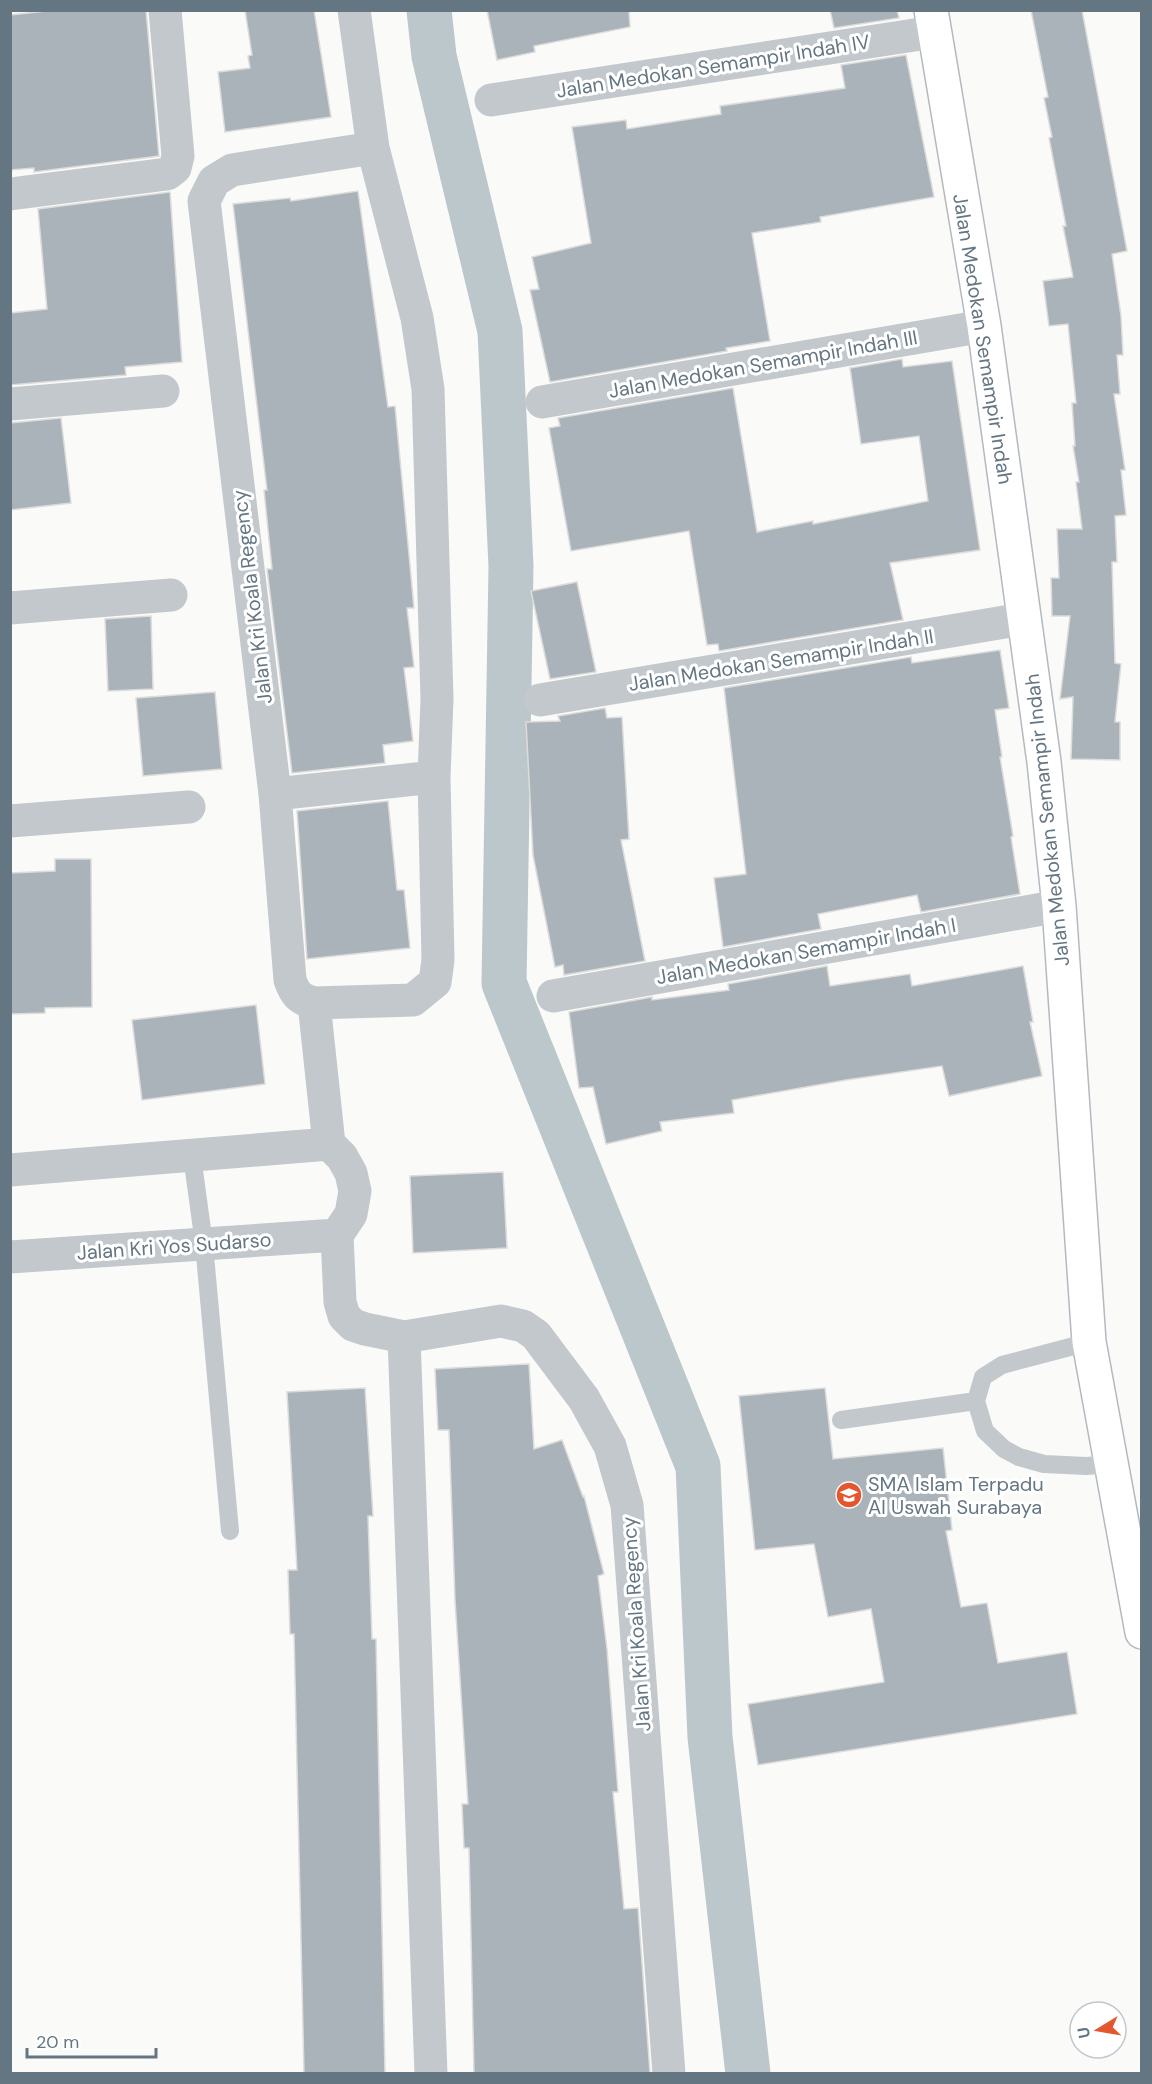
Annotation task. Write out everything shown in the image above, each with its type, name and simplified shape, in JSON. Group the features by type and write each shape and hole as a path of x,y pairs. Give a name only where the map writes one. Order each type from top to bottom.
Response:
{"street":[{"path":"10,194 167,174 175,168 178,156 165,10"},
{"path":"304,998 412,1000 435,982 438,960 434,777 437,699 428,389 417,318 373,147 354,10"},
{"name":"Jalan Medokan Semampir Indah IV","path":"491,100 933,21"},
{"name":"Jalan Medokan Semampir Indah","path":"933,21 984,326 1044,762 1059,906 1089,1342 1142,1632"},
{"name":"Jalan Kri Koala Regency","path":"329,1144 304,998 290,980 276,794 204,201 214,181 232,170 373,147"},
{"name":"Jalan Medokan Semampir Indah III","path":"542,402 984,326"},
{"path":"10,404 163,391"},
{"path":"10,608 171,595"},
{"name":"Jalan Medokan Semampir Indah II","path":"540,700 1023,619"},
{"path":"276,794 434,777"},
{"path":"10,821 189,807"},
{"name":"Jalan Medokan Semampir Indah I","path":"553,996 1059,906"},
{"path":"10,1170 329,1144 342,1157 351,1173 355,1191 351,1214 337,1235"},
{"name":"Jalan Kri Koala Regency","path":"337,1235 340,1302 344,1316 353,1325 404,1337 501,1321 523,1326 536,1335 584,1399 610,1446 627,1505 669,2073"},
{"name":"Jalan Kri Yos Sudarso","path":"10,1257 337,1235"},
{"path":"404,1337 431,2073"}],"lane":[{"path":"192,1156 204,1244 230,1531"},
{"path":"1089,1342 1002,1365 983,1377 976,1401 985,1431 1004,1449 1019,1457 1044,1464 1086,1466 1111,1464"},
{"path":"841,1420 976,1401"}],"building":[{"path":"56,10 146,10 159,156 34,172 34,168 10,170 10,15"},
{"path":"245,10 314,10 331,117 225,132 218,72 250,68 248,56 252,55"},
{"path":"487,10 629,10 630,27 534,46 535,52 497,60"},
{"path":"830,10 897,10 899,18 834,28"},
{"path":"1031,10 1082,10 1127,251 1112,254 1121,316 1123,355 1117,355 1120,394 1114,394 1125,470 1121,470 1126,515 1115,516 1117,562 1112,562 1115,663 1121,664 1115,722 1120,722 1120,760 1071,759 1073,697 1060,699 1070,616 1052,616 1051,578 1059,578 1057,529 1082,529 1076,482 1079,482 1073,446 1075,446 1072,403 1076,403 1068,324 1049,326 1043,281 1073,277 1049,138 1052,137 1044,98 1048,97"},
{"path":"906,55 934,197 820,217 821,222 752,233 770,341 726,348 727,351 550,382 530,290 539,289 532,257 591,243 572,127 626,120 627,129 721,114 720,106 845,88 841,65"},
{"path":"358,191 388,407 395,406 414,608 407,608 414,667 404,668 413,741 383,745 385,763 292,773 267,569 272,569 264,490 267,490 233,204 290,198 291,201"},
{"path":"170,192 182,362 125,367 126,375 10,385 10,313 47,309 38,209"},
{"path":"902,359 903,367 952,361 980,550 890,563 903,620 719,651 718,644 707,645 689,531 571,551 549,428 560,426 558,418 733,388 757,532 813,521 813,524 928,501 919,436 861,444 850,368"},
{"path":"61,418 71,503 10,510 10,423"},
{"path":"577,582 596,672 550,679 531,591"},
{"path":"151,616 153,689 108,691 105,619"},
{"path":"1000,650 1009,708 995,710 1020,894 921,912 917,895 818,914 821,929 723,947 714,878 746,874 724,688 911,657 912,663"},
{"path":"215,692 222,769 143,776 136,698"},
{"path":"605,708 607,718 622,717 629,839 621,840 645,961 564,975 563,965 555,967 533,855 526,722 560,721 558,716"},
{"path":"388,801 397,890 404,890 410,948 307,959 297,811"},
{"path":"55,859 91,859 92,1007 45,1008 45,1013 10,1014 10,873 55,871"},
{"path":"827,966 830,986 910,974 912,986 1023,966 1033,1022 1030,1022 1042,1076 949,1096 942,1066 846,1080 732,1100 734,1113 660,1122 662,1131 606,1144 593,1087 579,1088 569,1012 652,997 652,1000 729,990 728,984"},
{"path":"256,1005 265,1084 142,1100 132,1020"},
{"path":"503,1172 507,1248 413,1253 410,1176"},
{"path":"529,1364 534,1449 562,1440 584,1496 604,1574 598,1576 607,1649 618,1792 613,1792 624,1909 638,1908 650,2073 474,2073 469,1848 464,1848 462,1804 468,1804 455,1600 449,1430 438,1430 435,1369"},
{"path":"365,1388 373,1516 368,1516 372,1639 376,1639 385,2073 304,2073 294,1634 290,1634 288,1570 297,1570 287,1392"},
{"path":"825,1388 833,1459 943,1448 952,1530 946,1531 961,1607 987,1603 998,1663 1067,1652 1077,1714 758,1765 748,1704 884,1682 871,1609 828,1617 814,1544 755,1550 739,1396"}],"waterway":[{"path":"429,10 434,56 500,331 511,566 504,983 698,1466 710,1737 748,2074"}],"place":[{"name":"SMA Islam Terpadu Al Uswah Surabaya","path":"849,1495"}]}
